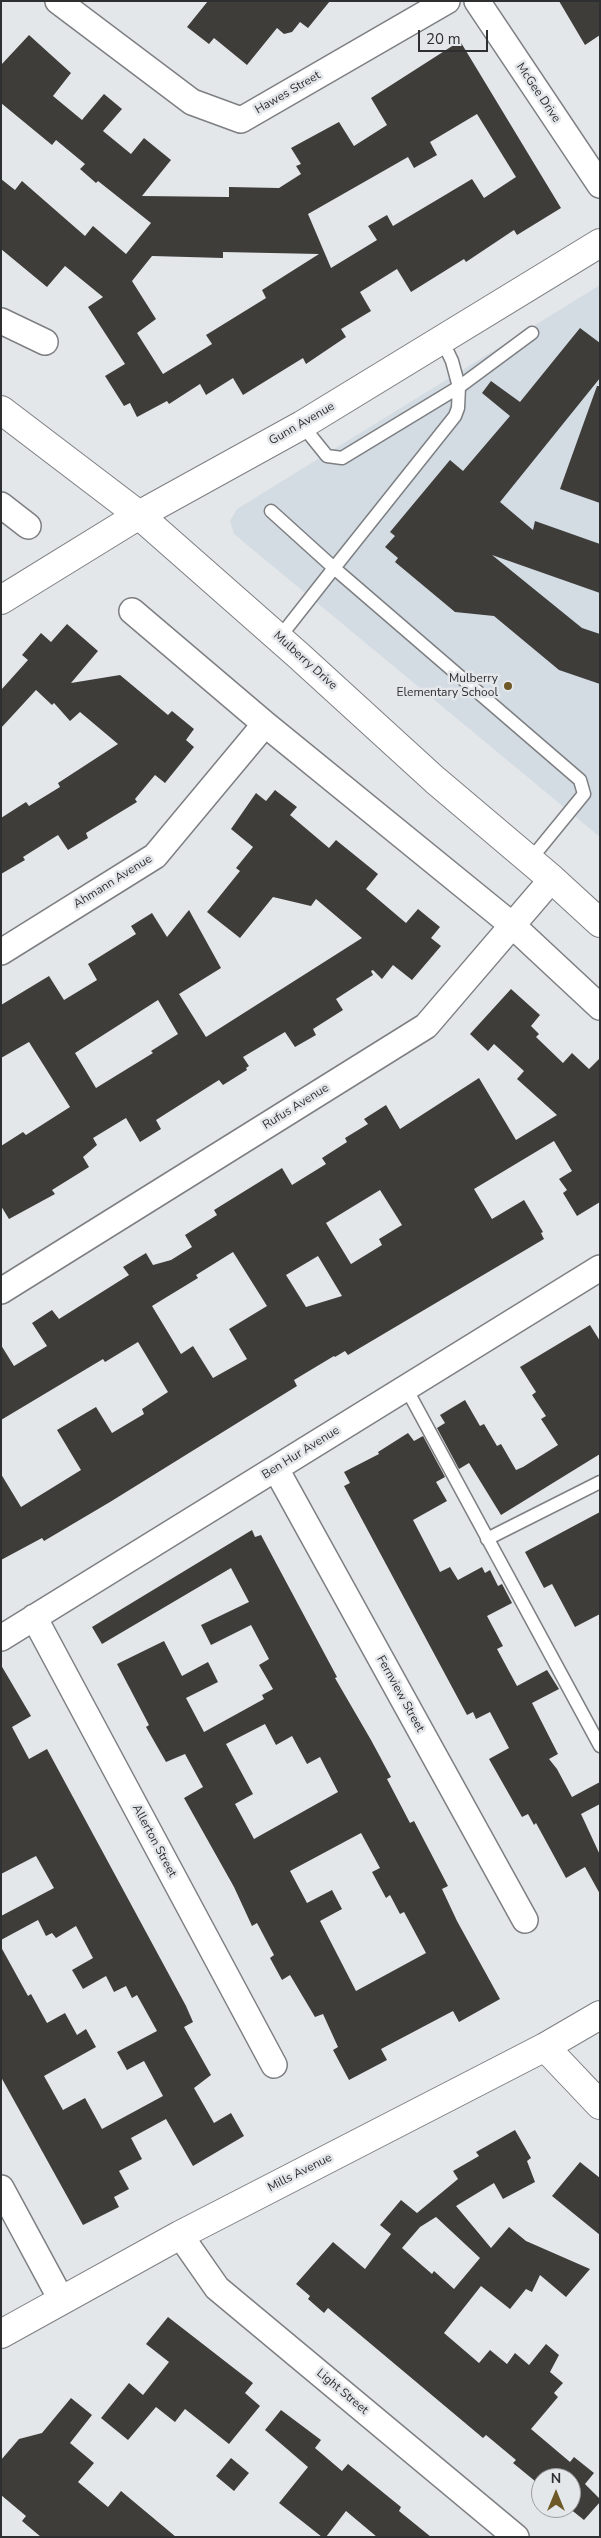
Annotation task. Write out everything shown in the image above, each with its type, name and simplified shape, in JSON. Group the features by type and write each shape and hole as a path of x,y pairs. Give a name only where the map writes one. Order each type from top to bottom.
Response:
{"main road":[{"name":"Gunn Avenue","path":"1,600 139,515 302,425 600,243"},
{"name":"Mulberry Drive","path":"1,410 139,515 279,638 435,780 552,879 600,923"},
{"name":"Mills Avenue","path":"1,2334 180,2235 545,2048 600,2015"},
{"path":"545,2048 600,2105"}],"street":[{"name":"Hawes Street","path":"58,1 192,102 242,120 447,1"},
{"name":"McGee Drive","path":"476,1 600,185"},
{"path":"1,321 45,342"},
{"path":"1,505 28,526"},
{"path":"132,611 265,724 512,925 600,1007"},
{"name":"Ahmann Avenue","path":"1,952 155,856 265,724"},
{"name":"Rufus Avenue","path":"1,1291 426,1026 552,879"},
{"name":"Ben Hur Avenue","path":"1,1638 600,1268"},
{"name":"Fernview Street","path":"276,1469 525,1920"},
{"name":"Allerton Street","path":"34,1617 274,2065"},
{"path":"1,2188 62,2301"},
{"name":"Light Street","path":"180,2235 217,2288 516,2537"}],"lane":[{"path":"302,425 328,456 342,458 459,387 532,333"},
{"path":"279,638 455,416 458,408 459,387 452,361 442,340"},
{"path":"271,511 334,568 580,780 584,794 530,860"},
{"path":"406,1388 600,1746"},
{"path":"487,1539 600,1482"}],"shaded area":[{"name":"Mulberry Elementary School","path":"600,285 600,837 234,534 230,521 237,509"}],"building":[{"path":"208,1 330,1 308,28 300,22 292,32 284,34 277,28 247,65 214,38 209,44 187,27"},
{"path":"559,1 600,1 600,35 585,45"},
{"path":"29,35 71,73 53,96 82,120 104,94 122,109 103,131 131,154 144,138 171,160 142,196 229,197 229,187 279,188 301,174 296,166 301,164 291,148 339,122 354,146 387,125 371,98 460,41 561,208 517,235 514,230 466,262 464,259 411,292 397,269 360,292 371,311 341,329 346,337 306,364 303,358 243,395 233,378 206,395 200,384 169,404 167,401 137,417 130,403 124,406 105,376 125,364 88,307 103,297 65,266 47,287 1,249 1,179 15,190 22,181 85,236 93,226 126,254 151,223 98,181 96,183 80,169 85,164 56,140 52,145 1,103 1,65","holes":["477,114 516,177 484,198 472,179 393,226 387,215 368,226 377,240 331,268 308,214 408,157 414,168 437,155 430,142","223,252 319,254 262,290 266,298 206,335 212,344 163,374 137,333 156,319 132,281 152,256 223,258"]},
{"path":"580,328 600,343 600,378 500,502 533,530 535,521 600,544 600,593 492,555 582,628 600,634 600,684 559,670 494,616 455,612 395,562 398,558 385,547 395,536 390,532 450,460 463,471 510,416 482,393 491,381 520,402"},
{"path":"597,386 600,386 600,503 560,489"},
{"path":"67,624 98,651 71,683 120,675 168,715 172,711 194,729 186,740 194,747 165,783 155,775 135,799 137,802 86,833 88,838 68,850 58,835 23,857 25,860 1,874 1,818 26,802 29,806 60,787 58,783 118,744 80,712 70,721 54,703 52,705 36,690 1,728 1,690 28,660 22,655 41,633 51,642"},
{"path":"275,790 297,807 290,815 329,848 336,840 378,874 366,889 406,923 418,909 440,927 431,938 441,946 412,980 393,965 382,979 373,970 371,971 373,975 336,999 343,1010 313,1029 316,1035 295,1047 285,1032 243,1057 249,1066 246,1068 247,1070 223,1085 219,1080 156,1120 161,1129 140,1142 126,1118 93,1138 97,1145 83,1157 89,1167 52,1190 55,1194 9,1219 1,1206 1,1146 23,1132 26,1135 70,1107 29,1042 1,1058 1,1005 49,976 64,1000 97,980 88,964 136,934 131,926 152,913 167,937 189,910 221,968 179,994 206,1037 362,938 316,899 311,906 273,897 240,938 207,912 240,871 236,868 253,847 231,829 256,793 266,801","holes":["158,1000 178,1034 151,1051 153,1053 96,1088 75,1053"]},
{"path":"511,989 540,1015 531,1026 539,1034 536,1037 563,1063 572,1053 589,1069 600,1058 600,1202 577,1216 563,1193 567,1190 559,1179 572,1171 554,1141 474,1189 492,1219 524,1200 543,1232 541,1233 544,1239 348,1355 345,1351 334,1356 294,1380 297,1386 110,1502 44,1541 42,1538 1,1560 1,1474 21,1507 81,1470 57,1430 96,1407 112,1433 144,1414 142,1409 168,1392 138,1342 105,1362 103,1359 1,1420 1,1345 14,1366 47,1346 32,1323 52,1310 59,1319 129,1275 123,1267 146,1253 153,1265 171,1260 192,1247 185,1235 217,1215 214,1210 282,1168 292,1185 326,1164 322,1158 347,1142 345,1138 368,1124 364,1119 386,1105 400,1129 479,1078 516,1140 557,1115 517,1079 524,1071 494,1044 488,1051 470,1034","holes":["380,1190 402,1225 379,1239 382,1245 351,1264 326,1223","233,1252 267,1306 229,1329 247,1359 213,1378 193,1346 181,1354 152,1306 198,1278 196,1275","318,1256 342,1296 306,1307 286,1275"]},
{"path":"590,1325 600,1341 600,1454 501,1515 469,1463 459,1469 437,1428 445,1423 440,1415 465,1400 480,1426 484,1424 497,1446 501,1444 516,1470 523,1467 558,1445 541,1419 546,1416 532,1395 536,1392 520,1367"},
{"path":"408,1433 414,1441 423,1436 445,1477 436,1482 447,1501 413,1520 440,1572 450,1567 458,1580 482,1567 485,1573 490,1570 498,1586 502,1584 512,1603 487,1616 503,1646 497,1649 517,1686 547,1670 559,1689 532,1703 558,1754 549,1759 557,1769 572,1797 600,1782 600,1804 581,1814 600,1855 600,1894 585,1867 566,1878 536,1823 534,1825 528,1814 522,1817 489,1759 509,1748 490,1712 476,1719 473,1712 467,1715 344,1486 350,1483 344,1472 379,1454 378,1452"},
{"path":"600,1512 600,1614 575,1627 552,1584 544,1588 525,1552"},
{"path":"252,1530 255,1537 261,1535 337,1677 335,1678 391,1777 387,1779 410,1823 414,1821 448,1886 442,1889 457,1921 500,1999 459,2022 453,2011 381,2049 387,2060 349,2080 333,2050 338,2047 323,2014 315,2017 290,1975 282,1980 270,1958 274,1955 257,1923 252,1926 234,1887 184,1798 203,1787 185,1754 166,1762 146,1727 149,1725 117,1664 164,1641 182,1676 208,1662 218,1682 186,1698 204,1732 264,1699 262,1695 273,1689 259,1665 269,1659 251,1625 211,1645 201,1625 249,1602 231,1568 102,1644 92,1627","holes":["265,1724 276,1745 292,1736 307,1764 320,1757 338,1792 254,1839 235,1804 253,1794 226,1744","361,1833 380,1868 372,1872 386,1898 390,1895 400,1914 404,1912 426,1953 356,1991 320,1921 342,1909 332,1890 307,1903 290,1871"]},
{"path":"1,1665 31,1716 12,1727 29,1759 47,1749 186,2006 193,2022 184,2027 211,2075 194,2088 214,2123 231,2113 244,2136 193,2166 166,2119 131,2138 142,2159 119,2171 129,2189 114,2197 119,2207 83,2225 1,2077 1,1947 28,1996 31,1994 47,2023 65,2013 77,2035 86,2029 96,2047 44,2076 63,2110 85,2098 102,2129 163,2096 144,2061 127,2070 117,2052 157,2031 137,1995 132,1998 126,1986 114,1992 106,1976 83,1989 72,1970 93,1958 76,1926 56,1938 52,1933 46,1936 38,1920 1,1940 1,1916 54,1888 36,1856 1,1874"},
{"path":"515,2130 531,2158 527,2161 535,2182 503,2199 494,2183 456,2206 491,2248 509,2227 526,2241 590,2269 566,2297 540,2275 532,2292 526,2289 510,2309 481,2286 444,2333 479,2363 490,2350 507,2364 515,2353 529,2365 546,2344 559,2355 550,2372 563,2383 554,2393 558,2397 531,2429 570,2462 574,2457 594,2473 585,2484 600,2499 600,2502 584,2520 581,2518 581,2468 531,2468 531,2478 513,2463 516,2460 486,2435 483,2438 328,2308 324,2313 308,2299 310,2296 296,2284 333,2242 365,2269 391,2234 380,2225 401,2200 417,2213 458,2179 453,2171 479,2156 476,2152","holes":["436,2217 480,2258 454,2289 434,2271 432,2274 402,2248 420,2227"]},
{"path":"580,2162 600,2178 600,2235 552,2196"},
{"path":"168,2317 253,2383 245,2393 260,2406 229,2444 185,2409 175,2422 156,2407 128,2440 101,2418 129,2383 143,2395 169,2362 146,2344"},
{"path":"71,2398 92,2415 70,2443 94,2463 78,2482 108,2507 121,2491 176,2537 41,2537 22,2521 26,2516 1,2495 1,2460 19,2439 42,2433"},
{"path":"281,2410 321,2440 315,2448 342,2471 348,2464 401,2507 399,2511 431,2537 377,2537 346,2511 326,2537 322,2537 279,2503 308,2467 265,2430"},
{"path":"231,2458 249,2473 234,2491 216,2476"}],"place":[{"name":"Mulberry Elementary School","path":"508,686"}]}
